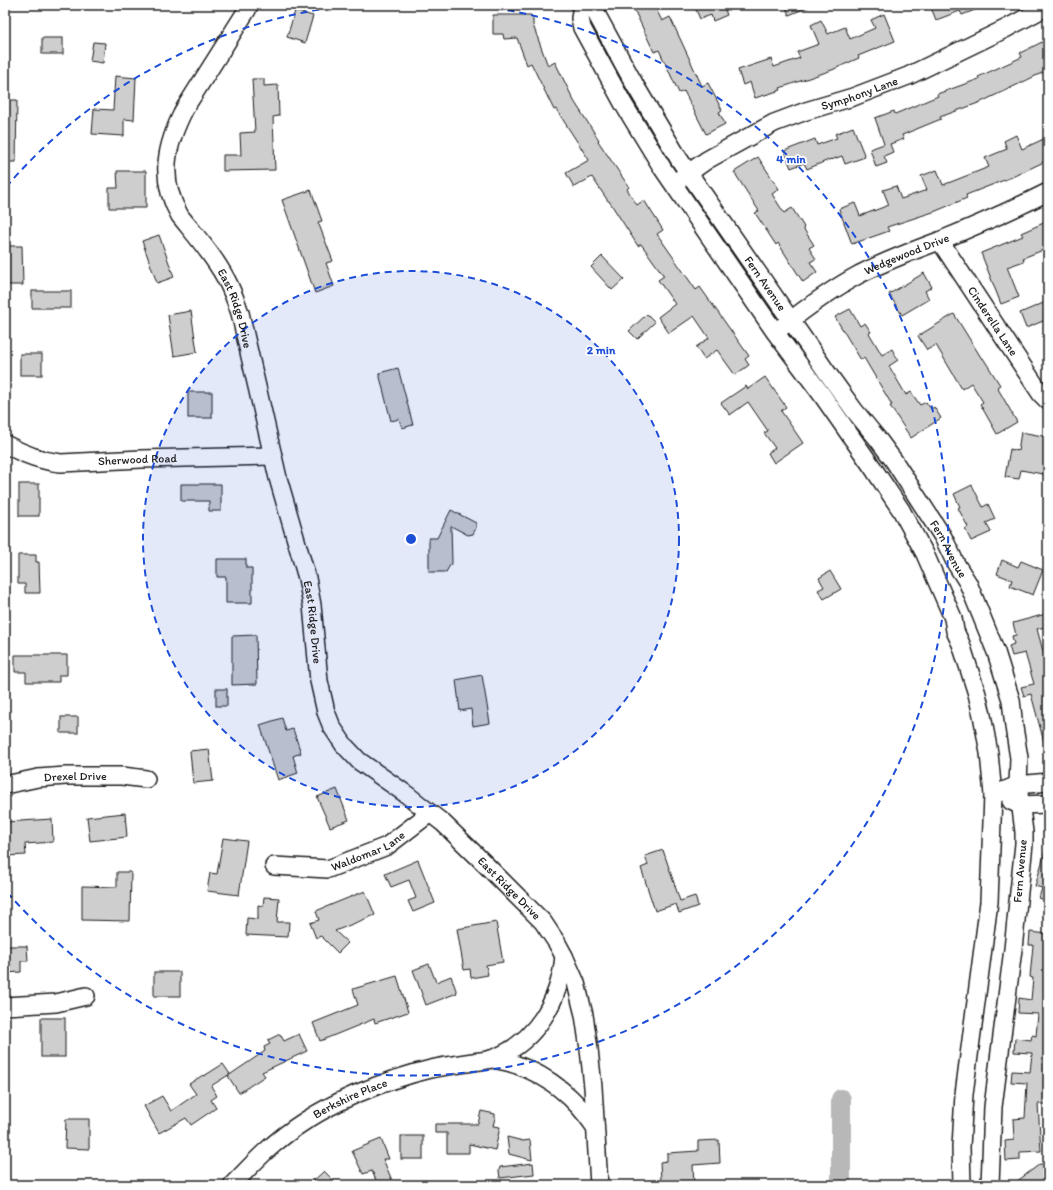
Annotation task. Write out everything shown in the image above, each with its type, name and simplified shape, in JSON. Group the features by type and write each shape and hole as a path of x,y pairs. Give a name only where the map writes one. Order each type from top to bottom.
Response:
{"street":[{"name":"East Ridge Drive","path":"249,5 244,16 184,108 172,136 166,161 169,191 180,216 226,278 232,289 240,313 278,478 307,578 312,605 319,681 326,712 332,727 344,745 359,761 406,794 443,823 478,856 543,922 564,956 576,983 584,1015 590,1050 599,1185"},
{"name":"Fern Avenue","path":"582,5 580,18 582,28 624,105 663,169 775,332 822,395 901,510 925,554 953,618 955,631 961,644 982,715 989,753 993,795 989,902 964,1094 961,1147 962,1185"},
{"name":"Fern Avenue","path":"594,5 598,17 636,87 688,173 854,410 894,461 943,537 956,564 968,583 996,652 1011,700 1019,758 1018,785 1024,832 1024,844 1013,949 993,1107 990,1185"},
{"name":"Symphony Lane","path":"674,184 688,173 725,150 774,123 806,111 853,97 908,76 1008,28 1048,6"},
{"name":"Wedgewood Drive","path":"775,332 841,285 859,275 890,260 994,218 1048,192"},
{"name":"Cinderella Lane","path":"940,240 1041,394 1048,401"},
{"name":"Sherwood Road","path":"5,444 30,457 61,463 141,459 273,456"},
{"name":"Drexel Drive","path":"5,785 38,778 66,776 122,776 146,779"},
{"path":"993,795 1018,785 1048,782"},
{"path":"993,795 1020,804 1048,804"},
{"name":"Waldomar Lane","path":"274,866 328,869 388,846 430,813"},
{"name":"Berkshire Place","path":"232,1185 266,1151 282,1138 320,1112 349,1097 410,1074 493,1059 512,1049 536,1027 549,1010 558,990 563,969 564,956"},
{"path":"5,1006 56,1003 86,996"},
{"name":"Berkshire Place","path":"493,1059 517,1065 550,1081 570,1096 595,1127"}],"building":[{"path":"632,5 654,5 662,21 670,17 702,86 708,83 722,110 719,112 725,124 706,134 684,91 679,93 659,50 654,52"},
{"path":"694,5 723,5 727,15 713,21 711,15 700,19"},
{"path":"785,5 813,5 789,15"},
{"path":"930,5 985,6 962,15 960,11 936,20"},
{"path":"295,11 313,16 305,43 287,37"},
{"path":"884,14 895,41 858,56 859,58 832,70 780,88 781,90 755,98 750,82 743,85 738,70 771,59 774,67 800,58 797,52 819,44 811,25 821,20 828,34 845,27 850,39 875,28 871,20"},
{"path":"493,15 531,15 533,25 548,66 555,62 574,101 599,140 598,141 629,187 627,189 637,205 644,200 663,230 657,234 696,290 700,287 749,356 745,359 749,365 735,375 717,350 704,359 696,347 709,338 694,316 669,333 658,317 675,304 658,280 664,276 641,244 638,246 592,177 574,187 566,173 589,160 556,109 554,110 531,63 527,65 517,38 504,39 503,34 493,34"},
{"path":"42,38 63,38 63,54 42,54"},
{"path":"1048,39 1048,70 981,102 940,117 941,119 902,135 904,139 890,144 893,152 884,156 887,163 876,167 870,149 884,144 875,118 894,111 895,114 938,96 937,94 979,79 978,77 1022,57 1020,53"},
{"path":"93,42 105,43 103,63 90,61"},
{"path":"115,76 136,78 134,120 124,119 124,136 92,134 94,109 113,110"},
{"path":"252,79 264,79 264,86 278,85 279,116 273,117 275,170 223,171 223,155 241,155 240,133 255,132"},
{"path":"5,100 17,100 16,162 5,162"},
{"path":"853,127 865,157 845,164 842,156 807,169 804,163 791,168 784,151 815,139 817,145 837,138 835,134"},
{"path":"1016,135 1022,149 1048,137 1048,160 1012,177 966,195 967,198 936,211 887,227 889,231 852,244 839,209 855,203 860,216 889,205 883,190 896,186 901,199 927,190 921,176 937,170 943,185 989,167 985,158 1007,149 1004,141"},
{"path":"758,157 779,189 772,194 784,213 792,208 814,245 809,248 816,259 810,262 817,272 803,282 778,243 776,245 755,213 759,211 734,172"},
{"path":"117,171 146,171 146,208 109,208 109,188 118,188"},
{"path":"311,190 322,221 318,222 333,261 326,263 334,286 315,293 282,200"},
{"path":"1048,221 1048,248 1023,258 1024,261 1007,267 1019,297 1001,304 981,253 1023,236 1021,233"},
{"path":"159,235 174,277 157,283 142,241"},
{"path":"5,246 22,246 23,285 5,285"},
{"path":"602,256 624,279 612,290 591,267"},
{"path":"924,273 932,287 925,291 929,299 902,315 889,294"},
{"path":"32,291 71,291 71,308 32,308"},
{"path":"1048,301 1048,319 1026,328 1020,313"},
{"path":"850,309 860,326 865,323 882,355 892,349 898,360 889,366 906,395 911,392 920,405 926,402 931,409 934,407 941,418 911,438 890,406 892,405 864,358 861,360 835,317"},
{"path":"191,311 197,352 174,356 168,315"},
{"path":"647,314 655,322 637,339 629,331"},
{"path":"954,314 1000,385 997,387 1017,422 997,434 980,404 983,402 971,383 962,389 936,345 927,350 918,336"},
{"path":"20,354 42,354 42,375 20,375"},
{"path":"398,368 413,425 402,428 399,419 391,421 379,373"},
{"path":"765,377 786,407 781,411 803,443 774,463 768,453 775,448 764,433 768,431 748,402 730,415 721,403 746,386 748,389"},
{"path":"188,392 212,392 212,418 188,418"},
{"path":"1021,432 1048,437 1048,475 1021,470 1019,479 1005,477 1010,449 1018,451"},
{"path":"19,484 39,484 39,516 19,516"},
{"path":"181,484 221,484 221,511 209,511 209,501 181,501"},
{"path":"972,485 983,507 988,504 995,519 986,523 991,532 971,541 965,529 968,527 958,508 960,507 954,494"},
{"path":"451,510 476,523 476,528 473,534 468,535 451,526 452,562 446,572 429,572 429,538 437,538"},
{"path":"18,555 36,555 36,562 39,562 40,593 25,593 25,584 18,584"},
{"path":"217,559 246,559 246,568 252,568 252,603 226,603 226,577 217,577"},
{"path":"1002,560 1018,567 1021,561 1043,570 1033,595 1010,586 1012,580 997,574"},
{"path":"830,571 841,589 824,599 818,590 824,587 819,578"},
{"path":"1046,614 1048,626 1037,629 1046,662 1048,662 1048,745 1045,746 1031,694 1024,696 1021,687 1034,684 1025,653 1012,656 1009,646 1014,644 1012,636 1016,635 1013,623"},
{"path":"256,635 257,684 232,685 232,636"},
{"path":"15,655 67,655 67,675 59,675 59,682 26,682 26,672 15,672"},
{"path":"482,675 490,723 473,726 471,709 460,711 456,680"},
{"path":"216,689 227,689 227,706 216,706"},
{"path":"61,717 78,717 78,733 61,733"},
{"path":"282,718 286,731 293,729 301,753 293,756 298,773 278,780 260,725"},
{"path":"209,749 213,781 193,783 190,751"},
{"path":"337,789 349,820 330,827 317,797"},
{"path":"125,813 127,837 90,841 87,817"},
{"path":"52,819 53,842 25,844 26,855 5,856 5,822"},
{"path":"223,838 247,841 239,895 207,891 210,873 217,874"},
{"path":"1046,849 1048,850 1048,901 1039,898 1042,888 1035,886"},
{"path":"663,850 680,901 695,896 698,906 679,913 676,904 655,911 641,868 648,865 645,856"},
{"path":"418,860 435,903 413,912 408,901 416,898 409,880 391,887 385,874"},
{"path":"117,872 131,872 130,921 82,920 82,886 117,887"},
{"path":"365,891 375,915 335,931 348,943 338,953 321,936 316,938 310,923 319,920 316,911"},
{"path":"264,897 279,898 277,922 289,922 288,937 246,935 247,918 258,919 258,905 263,906"},
{"path":"496,922 503,962 486,965 488,975 471,978 470,969 464,970 457,929"},
{"path":"1030,932 1048,934 1048,1104 1038,1104 1041,1151 1020,1152 1020,1160 1006,1161 1005,1141 1014,1140 1013,1119 1025,1118 1027,1083 1011,1082 1012,1071 1030,1072 1032,1053 1014,1052 1015,1038 1031,1040 1032,1035 1036,1036 1038,1014 1018,1013 1019,998 1031,1000 1033,978 1030,977 1033,945 1029,945"},
{"path":"5,946 27,946 28,961 21,961 21,972 5,973"},
{"path":"429,964 436,982 451,976 457,993 426,1005 413,970"},
{"path":"154,972 180,972 180,996 154,996"},
{"path":"397,976 408,1012 375,1023 374,1019 320,1041 313,1023 358,1005 353,989"},
{"path":"41,1018 65,1018 65,1057 41,1057"},
{"path":"280,1034 284,1041 299,1034 307,1051 262,1072 265,1076 239,1093 228,1076 265,1051 264,1047 270,1044 268,1040"},
{"path":"223,1064 230,1074 211,1086 217,1096 211,1100 216,1108 191,1125 186,1118 159,1133 144,1106 162,1096 171,1111 196,1094 189,1084"},
{"path":"481,1111 495,1114 493,1126 500,1127 495,1150 469,1144 469,1153 447,1153 447,1133 435,1133 435,1124 478,1124"},
{"path":"66,1119 89,1119 89,1149 65,1148"},
{"path":"401,1136 423,1136 423,1159 401,1159"},
{"path":"507,1137 523,1141 530,1140 532,1160 509,1154"},
{"path":"381,1139 389,1159 383,1159 394,1185 378,1185 372,1171 363,1174 352,1151"},
{"path":"719,1140 720,1163 693,1165 694,1185 671,1185 670,1181 661,1181 660,1162 667,1161 667,1153 698,1151 698,1141"},
{"path":"533,1163 534,1174 500,1178 500,1167"},
{"path":"1040,1164 1048,1164 1048,1185 1012,1185"},
{"path":"324,1171 338,1185 309,1185"}],"waterway":[{"path":"841,1099 841,1185"}]}
